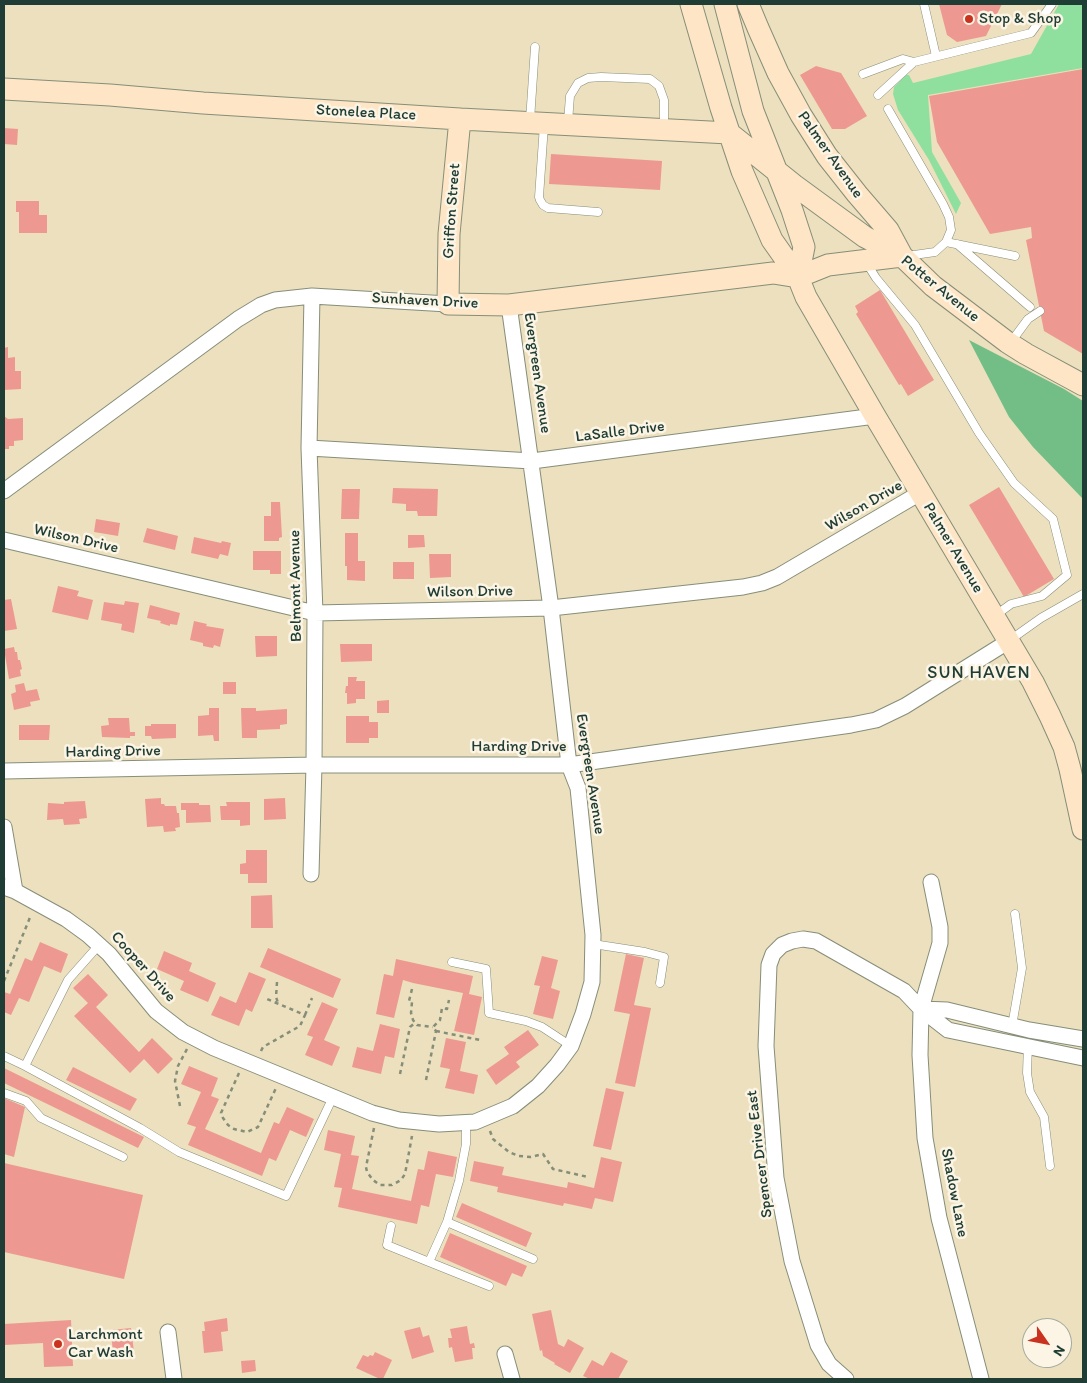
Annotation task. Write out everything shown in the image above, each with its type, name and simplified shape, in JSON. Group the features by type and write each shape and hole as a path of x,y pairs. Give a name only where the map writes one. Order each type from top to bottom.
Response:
{"street":[{"name":"Palmer Avenue","path":"691,4 742,171 772,240 798,277 806,297 875,416 1033,682 1064,747 1083,829"},
{"path":"725,4 753,112 792,210 804,247 798,277"},
{"name":"Palmer Avenue","path":"748,4 778,73 801,115 833,163 888,230 902,256"},
{"name":"Stonelea Place","path":"4,89 460,119 729,133"},
{"name":"Griffon Street","path":"448,304 449,234 460,119"},
{"name":"Potter Avenue","path":"729,133 794,185 871,241 902,256 933,286 1010,344 1083,385"},
{"path":"798,277 828,265 902,256"},
{"name":"Sunhaven Drive","path":"4,491 238,318 276,300 312,296 448,304 509,304 773,273 798,277"},
{"name":"Belmont Avenue","path":"311,874 315,613 309,448 312,296"},
{"name":"Evergreen Avenue","path":"337,1099 372,1113 399,1120 439,1124 475,1122 513,1106 538,1086 557,1065 570,1046 583,1014 592,982 593,935 578,788 569,765 532,461 509,304"},
{"name":"LaSalle Drive","path":"309,448 532,461 875,416"},
{"name":"Wilson Drive","path":"4,540 315,613 551,608 743,587 762,583 777,577 920,493"},
{"name":"Harding Drive","path":"4,771 314,766 569,765 876,720 905,706 1009,641"},
{"path":"4,827 9,889"},
{"name":"Shadow Lane","path":"931,882 940,927 940,943 921,1009 920,1055 925,1138 939,1218 981,1379"},
{"name":"Cooper Drive","path":"9,889 66,919 88,935 109,954 156,1010 183,1032 214,1048 337,1099"},
{"name":"Spencer Drive East","path":"846,1379 830,1364 818,1345 792,1261 776,1178 766,1046 769,965 773,954 782,945 804,939 816,941 904,991 921,1009"},
{"path":"921,1009 947,1010 1029,1030 1083,1038"},
{"path":"921,1009 948,1030 1083,1058"},
{"path":"168,1332 174,1379"},
{"path":"505,1354 512,1379"}],"lane":[{"path":"924,4 936,56"},
{"path":"878,94 914,62 1031,33 1052,4"},
{"path":"535,47 540,200 548,208 598,212"},
{"path":"863,74 904,59 914,62"},
{"path":"567,124 570,96 578,84 588,78 650,79 659,86 664,100 664,129"},
{"path":"888,109 943,204 949,217 951,230 946,242 935,252 902,256"},
{"path":"946,242 1015,256"},
{"path":"957,244 1030,307"},
{"path":"864,260 876,278 915,326 979,433 1014,483 1053,519 1067,575 1042,596 1011,604 994,616"},
{"path":"1010,344 1028,318 1040,311"},
{"path":"1009,641 1040,618 1083,594"},
{"path":"1012,1026 1022,968 1015,914"},
{"path":"593,944 664,957 660,983"},
{"path":"25,1066 68,980 100,945"},
{"path":"452,962 486,969 489,1013 526,1021 542,1027 570,1046"},
{"path":"1029,1030 1028,1073 1030,1092 1044,1117 1050,1166"},
{"path":"4,1056 140,1128 179,1152 286,1196 337,1099"},
{"path":"4,1094 26,1101 41,1118 123,1157"},
{"path":"429,1262 447,1222 459,1181 466,1144 466,1122"},
{"path":"447,1222 533,1259"},
{"path":"391,1226 387,1245 489,1286"}],"path":[{"path":"4,981 31,915"},
{"path":"277,982 276,997 278,1003"},
{"path":"412,989 409,1001 412,1002 411,1013 417,1025 433,1027 436,1031 480,1040"},
{"path":"261,1051 263,1047 300,1026 312,998"},
{"path":"267,999 306,1015"},
{"path":"433,1027 440,1020 442,1008 447,1009 449,1000"},
{"path":"400,1074 410,1027 415,1022"},
{"path":"426,1080 436,1031"},
{"path":"180,1106 175,1081 178,1066 187,1048"},
{"path":"239,1073 222,1113 223,1118 234,1129 247,1132 258,1127 276,1088"},
{"path":"374,1128 366,1167 372,1180 380,1185 392,1185 401,1180 405,1174 412,1136"},
{"path":"490,1131 494,1139 509,1152 520,1156 543,1154 553,1169 588,1177"}],"green space":[{"path":"1059,4 1083,4 1083,68 928,95 932,152 961,203 956,214 929,160 898,110 893,94 894,87 906,75 909,75 913,83 1031,54"},
{"path":"969,340 1064,389 1083,401 1083,499 1033,447 1009,417"}],"building":[{"name":"Stop & Shop","path":"939,4 1002,4 986,36 957,42 947,35"},
{"path":"816,66 841,73 867,116 845,129 832,129 800,75"},
{"path":"1083,69 1083,354 1044,331 1026,240 1032,238 1031,227 990,234 937,142 929,96"},
{"path":"4,128 18,129 17,145 4,144"},
{"path":"551,154 662,161 660,190 549,184"},
{"path":"16,201 39,201 39,215 47,215 47,233 19,233 19,212 16,212"},
{"path":"880,290 934,380 908,396 901,384 899,385 856,314 858,312 855,306"},
{"path":"8,347 8,358 15,357 15,371 21,371 21,389 4,390 4,348"},
{"path":"4,416 8,419 23,418 23,440 14,441 14,446 9,446 9,449 4,449"},
{"path":"999,487 1054,579 1024,597 969,505"},
{"path":"393,488 438,489 437,516 418,516 417,511 406,511 406,504 392,503"},
{"path":"342,489 360,489 359,519 341,519"},
{"path":"271,502 280,502 282,537 279,538 279,541 264,541 264,516 271,516"},
{"path":"96,519 120,523 118,536 94,532"},
{"path":"147,528 178,536 175,550 143,542"},
{"path":"345,533 358,533 358,561 365,561 365,581 347,580"},
{"path":"408,535 424,535 425,547 408,548"},
{"path":"194,537 221,543 222,541 231,543 228,556 220,554 218,559 191,553"},
{"path":"253,551 281,551 281,574 270,574 270,570 253,570"},
{"path":"429,554 451,554 451,577 430,578"},
{"path":"393,562 414,562 414,579 393,579"},
{"path":"58,586 79,591 77,596 93,600 88,620 52,612"},
{"path":"11,599 17,629 4,631 4,600"},
{"path":"125,601 139,603 134,633 121,630 122,624 101,620 104,602 124,605"},
{"path":"150,605 180,613 177,625 170,624 170,626 160,623 161,621 147,618"},
{"path":"194,621 207,624 206,626 224,629 220,647 214,645 213,648 203,646 203,643 190,640"},
{"path":"255,636 277,636 277,656 256,657"},
{"path":"340,644 372,644 372,661 341,662"},
{"path":"14,647 18,660 20,660 21,676 9,679 4,649"},
{"path":"348,677 357,677 356,681 365,681 365,699 356,699 356,703 347,704 347,693 345,693 346,686 348,686"},
{"path":"223,682 236,682 236,694 223,694"},
{"path":"24,683 26,691 37,689 40,700 30,702 31,706 14,710 11,694 16,692 15,685"},
{"path":"389,700 389,713 377,713 377,701"},
{"path":"209,708 219,708 219,741 214,741 213,735 198,736 198,716 209,715"},
{"path":"241,708 256,708 256,711 287,709 287,724 280,725 280,729 257,730 257,738 242,738"},
{"path":"346,716 369,716 369,722 378,722 378,738 369,738 369,743 346,743"},
{"path":"108,718 129,718 130,732 135,732 135,736 130,736 130,738 102,737 101,726 109,725"},
{"path":"151,724 176,724 176,738 152,739 151,736 145,736 145,726 151,726"},
{"path":"19,725 50,725 49,740 19,740"},
{"path":"161,798 161,804 176,806 177,813 179,813 180,827 175,828 176,831 164,832 163,826 147,827 145,799"},
{"path":"285,798 286,819 264,820 264,799"},
{"path":"85,801 87,818 79,819 80,824 64,825 63,819 47,820 48,803 64,804 64,802"},
{"path":"226,802 250,802 250,825 240,826 240,820 221,820 220,806 227,806"},
{"path":"181,803 210,805 211,822 186,823 186,810 181,810"},
{"path":"246,850 267,850 267,883 248,883 248,874 240,874 240,864 246,863"},
{"path":"272,895 273,928 251,928 251,896"},
{"path":"40,942 68,954 61,973 44,966 29,1002 19,998 11,1015 4,1012 4,992 10,994 25,958 32,961"},
{"path":"268,948 341,979 333,998 260,967"},
{"path":"164,951 192,963 189,971 216,983 208,1002 180,990 184,981 157,969"},
{"path":"626,954 644,958 634,1005 651,1008 635,1087 615,1083 630,1014 614,1011"},
{"path":"542,956 558,960 551,988 560,991 553,1019 533,1014 540,986 534,985"},
{"path":"396,959 473,976 469,994 482,997 474,1035 454,1031 463,993 403,980 394,1018 376,1014 384,974 393,976"},
{"path":"249,972 266,979 252,1012 246,1009 239,1026 211,1015 220,996 236,1003"},
{"path":"88,974 108,995 96,1007 139,1052 152,1038 173,1059 158,1074 144,1059 130,1073 74,1016 88,1003 73,988"},
{"path":"322,1002 338,1009 324,1040 340,1047 332,1066 305,1055 313,1037 307,1035"},
{"path":"380,1024 400,1029 394,1058 385,1056 381,1074 352,1067 357,1047 373,1051"},
{"path":"528,1030 539,1045 516,1062 520,1067 496,1085 486,1070 509,1054 504,1047"},
{"path":"446,1038 466,1042 460,1071 478,1075 474,1094 445,1088 450,1069 440,1067"},
{"path":"189,1066 218,1078 211,1096 219,1099 205,1129 261,1153 274,1122 279,1124 287,1107 314,1119 306,1137 290,1130 276,1161 269,1158 262,1176 188,1145 196,1127 187,1124 201,1092 181,1084"},
{"path":"73,1067 137,1099 130,1111 66,1080"},
{"path":"4,1068 144,1137 138,1148 4,1083"},
{"path":"606,1088 624,1092 611,1150 593,1146"},
{"path":"4,1098 25,1107 14,1157 4,1154"},
{"path":"328,1130 355,1136 351,1155 359,1156 352,1189 411,1201 418,1169 424,1170 428,1151 457,1157 453,1177 436,1174 429,1207 421,1205 417,1224 338,1207 342,1188 334,1187 341,1154 324,1150"},
{"path":"601,1157 622,1162 613,1202 595,1198 592,1209 564,1203 563,1206 497,1192 498,1187 470,1181 474,1161 504,1167 502,1175 567,1188 568,1182 594,1188"},
{"path":"4,1163 143,1195 124,1279 4,1252"},
{"path":"462,1203 532,1233 526,1247 456,1217"},
{"path":"450,1233 527,1266 522,1277 512,1273 506,1286 440,1257"},
{"path":"551,1310 558,1344 564,1347 568,1339 584,1348 570,1373 543,1356 542,1350 540,1351 532,1314"},
{"path":"227,1318 228,1331 221,1332 223,1351 204,1353 202,1331 205,1331 204,1322"},
{"name":"Larchmont Car Wash","path":"71,1320 73,1366 44,1367 43,1343 4,1345 4,1324"},
{"path":"467,1326 470,1344 474,1343 475,1348 472,1348 473,1359 455,1362 452,1347 449,1348 448,1338 452,1338 450,1329"},
{"path":"420,1327 423,1337 429,1335 434,1352 412,1359 404,1331"},
{"path":"131,1328 134,1352 113,1354 111,1330"},
{"path":"375,1352 392,1360 383,1379 356,1368 363,1355 373,1356"},
{"path":"611,1352 628,1361 618,1379 590,1379 583,1376 592,1360 603,1366"},
{"path":"255,1360 256,1371 242,1373 241,1361"}],"place":[{"name":"Stop & Shop","path":"969,19"},
{"name":"Larchmont Car Wash","path":"58,1344"}],"district":[{"name":"SUN HAVEN","path":"979,673"}]}
